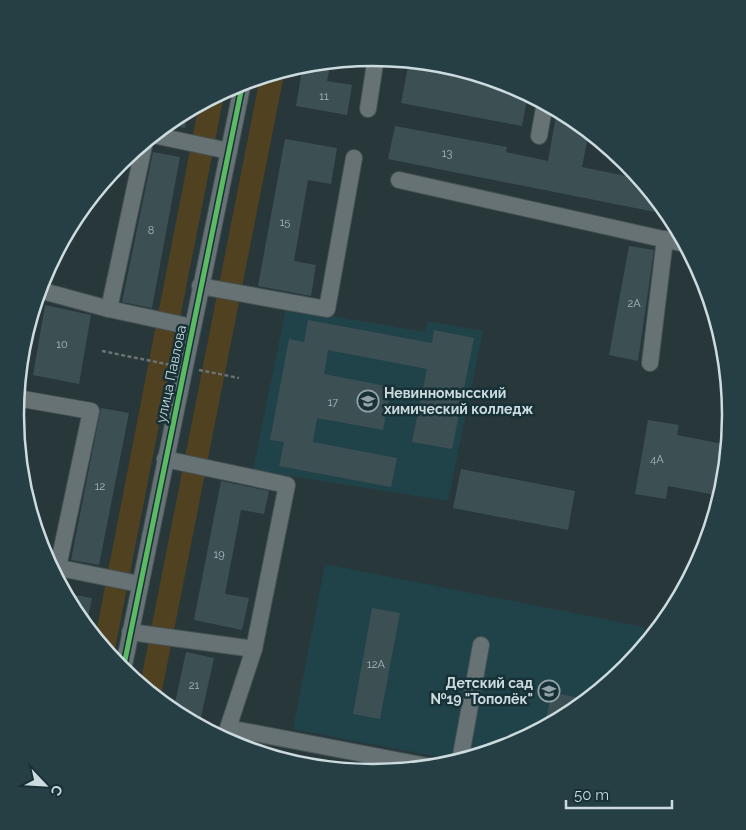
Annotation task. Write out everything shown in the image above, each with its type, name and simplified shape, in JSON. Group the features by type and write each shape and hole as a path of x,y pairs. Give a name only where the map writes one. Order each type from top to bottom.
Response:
{"street":[{"path":"368,109 375,66"},
{"name":"улица Павлова","path":"124,660 200,286 230,151 240,92"},
{"path":"539,136 544,111"},
{"path":"162,137 230,151"},
{"path":"109,309 143,152"},
{"path":"200,286 327,309 354,158"},
{"path":"399,180 676,242"},
{"path":"650,363 665,239"},
{"path":"46,292 109,309 192,327"},
{"path":"24,399 91,411 55,560"},
{"path":"165,459 287,485 254,649 228,728 408,762"},
{"path":"59,567 139,584"},
{"path":"130,632 254,649"},
{"path":"462,752 481,645"}],"shaded area":[{"path":"283,78 162,693 142,677 258,85"},
{"path":"223,100 115,650 97,629 197,114"},
{"name":"Невинномысский химический колледж","path":"286,308 425,332 428,321 483,331 448,501 253,470"},
{"path":"325,564 645,627 643,636 636,645 586,692 548,717 507,738 485,746 442,758 293,729"}],"building":[{"path":"408,68 441,72 485,84 527,102 522,126 401,103"},
{"path":"329,69 327,81 352,85 347,115 296,106 302,73"},
{"path":"556,118 587,139 582,167 628,177 657,212 388,159 395,126 507,147 506,152 548,161"},
{"path":"186,120 185,128 177,126"},
{"path":"285,139 337,148 331,184 308,180 294,261 316,265 311,296 258,286"},
{"path":"153,152 180,157 152,308 122,302"},
{"path":"629,246 654,250 638,361 609,355"},
{"path":"45,305 91,315 79,384 33,375"},
{"path":"308,320 432,343 434,330 474,338 452,449 412,442 427,369 328,350 324,374 391,387 383,430 317,418 313,442 397,458 391,487 279,466 284,442 270,440 289,339 304,342"},
{"path":"101,408 129,413 99,565 71,560"},
{"path":"648,420 679,425 677,435 721,444 713,494 668,486 666,499 635,494"},
{"path":"461,469 575,491 568,530 453,508"},
{"path":"221,481 269,491 264,514 241,510 225,594 249,598 242,630 194,620"},
{"path":"74,595 92,598 88,617"},
{"path":"372,608 400,613 380,719 353,714"},
{"path":"186,652 214,658 201,718 175,702"},
{"path":"552,692 578,698 567,705 546,718"}],"cycle path":[{"path":"125,661 241,91"}],"place":[{"name":"Невинномысский химический колледж","path":"368,401"},
{"name":"Детский сад №19 \"Тополёк\"","path":"549,691"}]}
